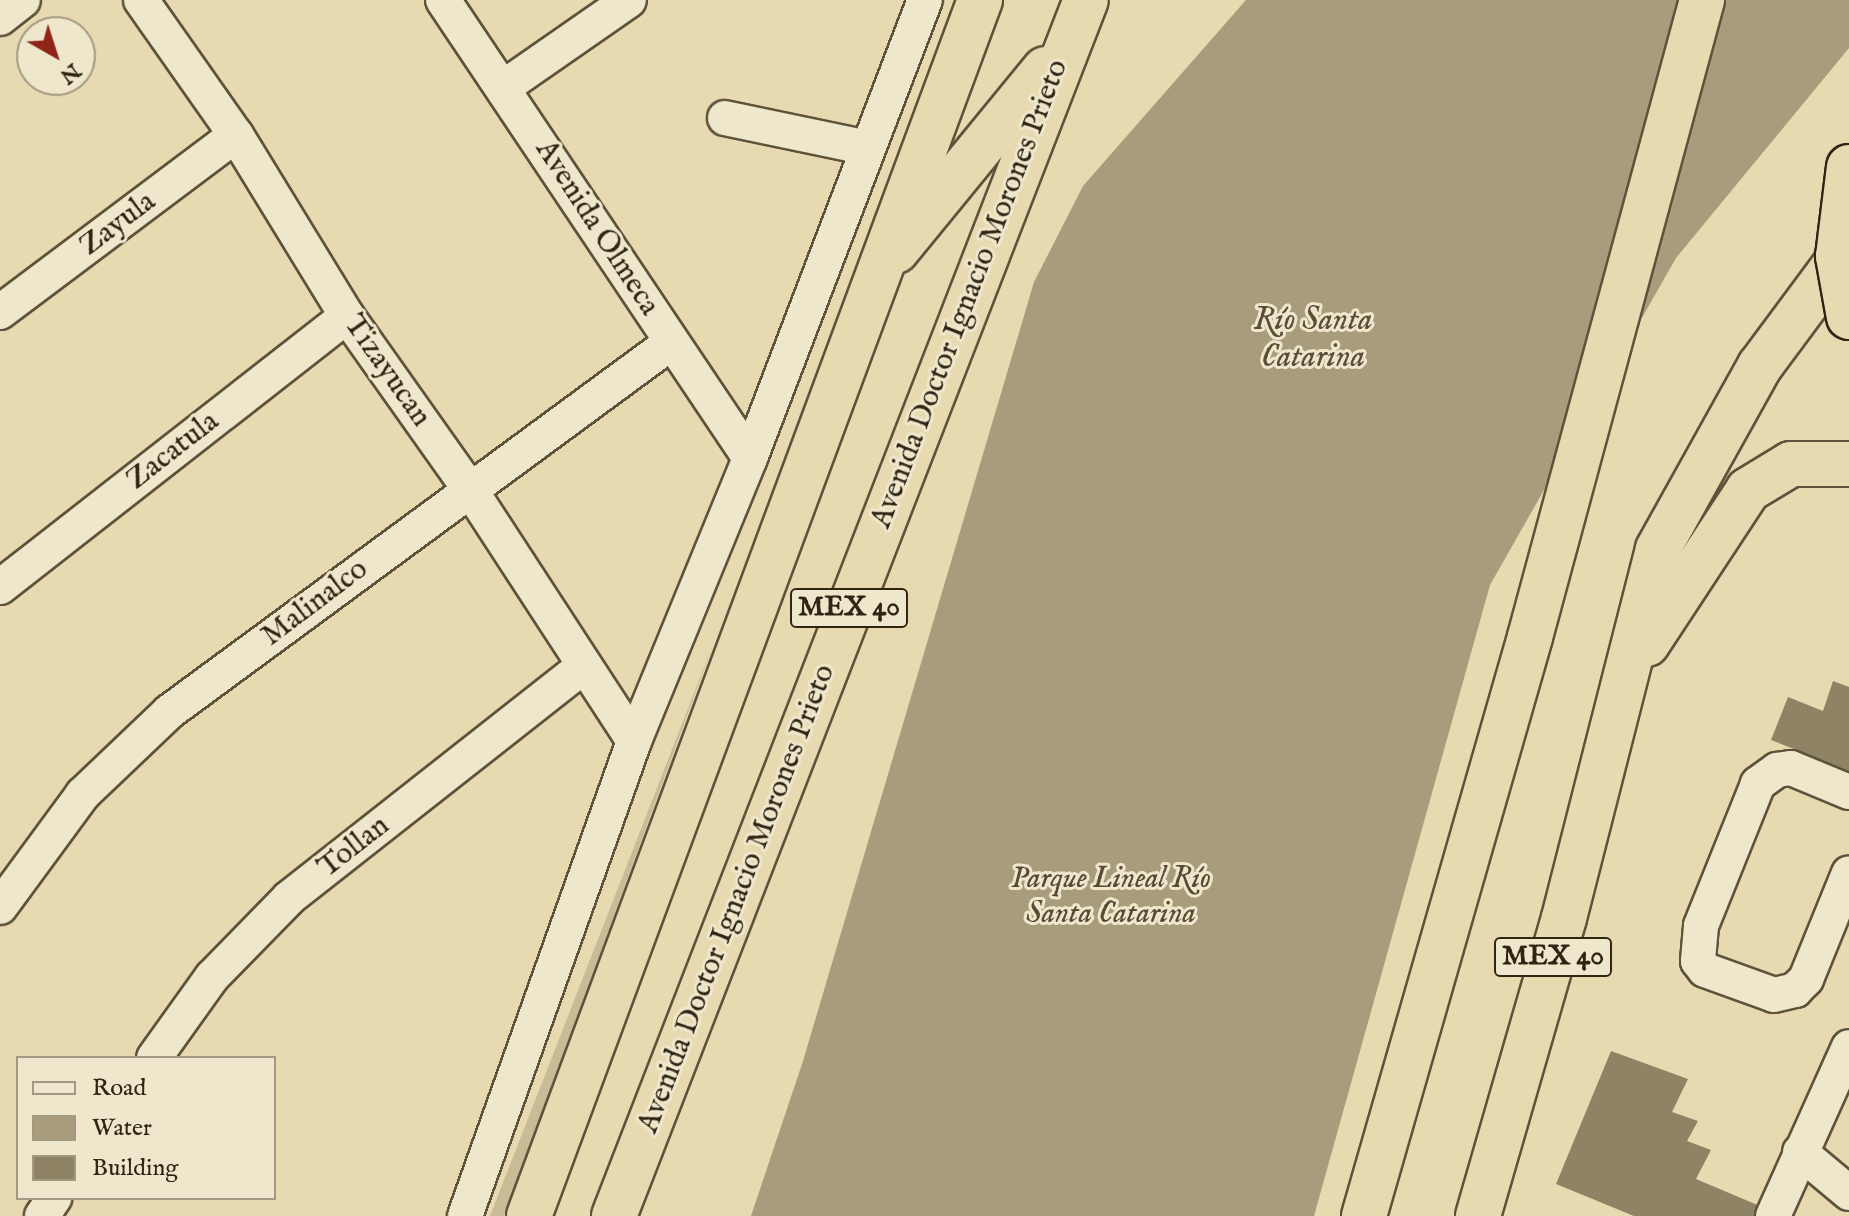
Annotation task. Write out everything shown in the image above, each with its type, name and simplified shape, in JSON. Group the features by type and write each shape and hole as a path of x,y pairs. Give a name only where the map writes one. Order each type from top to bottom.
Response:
{"highway":[{"name":"MEX 40","path":"529,1216 874,277 980,0"},
{"name":"Avenida Doctor Ignacio Morones Prieto","path":"614,1216 1086,0"},
{"path":"1364,1216 1530,637 1702,0"},
{"path":"874,277 1069,39"},
{"path":"1849,167 1838,256 1849,317"},
{"name":"MEX 40","path":"1478,1216 1564,918 1618,694 1658,549 1683,499 1760,366 1849,246"},
{"path":"1618,694 1684,582 1748,490 1791,464 1849,464"}],"street":[{"path":"0,18 23,0"},
{"name":"Tizayucan","path":"141,0 236,135 347,316 469,488 634,741"},
{"name":"Avenida Olmeca","path":"443,0 750,458"},
{"path":"504,87 629,0"},
{"path":"465,1216 634,741 750,458 925,0"},
{"path":"725,118 868,148"},
{"name":"Zayula","path":"0,312 236,135"},
{"name":"Zacatula","path":"0,587 347,316"},
{"name":"Malinalco","path":"0,907 46,839 123,752 169,712 469,488 672,342"},
{"name":"Tollan","path":"155,1056 212,977 289,898 584,666"},
{"path":"1848,879 1806,979 1795,990 1774,995 1705,970 1698,961 1701,926 1758,784 1777,770 1791,768 1849,792"},
{"path":"1773,1216 1849,1047"},
{"path":"1800,1152 1849,1193"}],"shaded area":[{"path":"714,642 504,1216 490,1216"}],"water":[{"name":"Río Santa Catarina","path":"1246,0 1849,0 1849,48 1676,258 1490,585 1314,1216 751,1216 803,1061 1034,282 1083,186"}],"building":[{"path":"1833,681 1849,687 1849,771 1771,740 1788,697 1823,711"},
{"path":"1611,1051 1688,1079 1672,1112 1698,1121 1687,1141 1711,1150 1696,1179 1767,1209 1764,1216 1634,1216 1556,1184"}],"park label":[{"name":"Parque Lineal Río Santa Catarina","path":"1111,896"}]}
